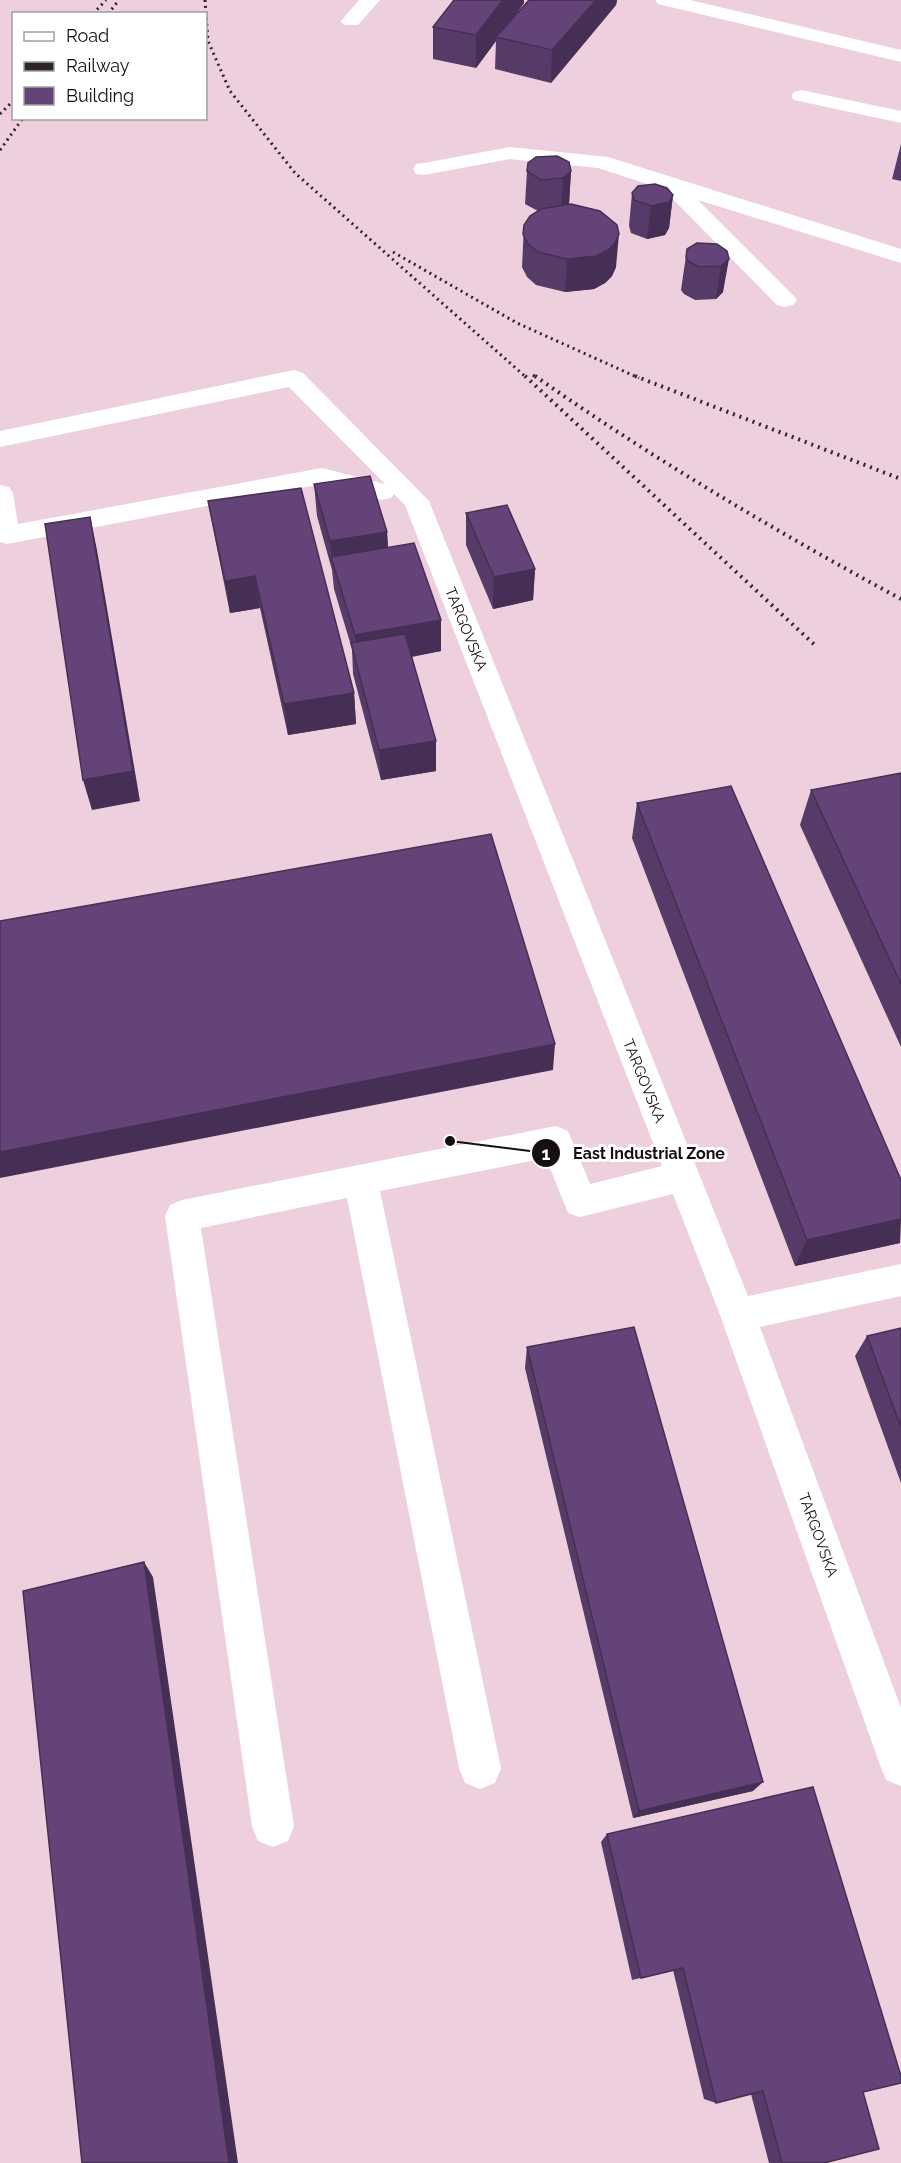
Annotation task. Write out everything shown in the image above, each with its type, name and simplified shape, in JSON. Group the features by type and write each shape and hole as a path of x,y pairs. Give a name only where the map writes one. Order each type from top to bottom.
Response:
{"street":[{"path":"351,21 370,0"},
{"path":"664,0 901,56"},
{"path":"801,96 901,117"},
{"path":"424,169 510,153 600,162 901,256"},
{"path":"670,183 785,300"},
{"path":"0,439 294,378 416,501"},
{"path":"0,493 7,535 322,477 416,501"},
{"name":"TARGOVSKA","path":"416,501 738,1315 901,1766"},
{"path":"273,1826 182,1216 556,1141 580,1202 682,1176"},
{"path":"362,1180 480,1768"},
{"path":"738,1315 901,1280"}],"shaded area":[{"path":"0,0 901,0 901,2163 0,2163"}],"building":[{"path":"454,0 503,0 476,35 433,27"},
{"path":"529,0 596,0 552,50 496,37"},
{"path":"557,156 569,162 571,171 563,178 541,180 527,171 528,163 536,157"},
{"path":"655,184 667,188 673,195 669,202 651,206 634,200 632,193 638,186"},
{"path":"571,204 600,211 617,225 619,234 615,243 608,250 596,256 567,259 538,252 528,244 523,234 524,225 530,216 541,209"},
{"path":"697,243 717,244 727,251 729,259 721,266 699,267 688,261 686,257 687,249"},
{"path":"370,476 387,532 330,541 314,484"},
{"path":"301,488 354,693 284,704 255,576 225,581 208,501"},
{"path":"507,505 535,569 494,577 466,513"},
{"path":"90,517 133,771 83,780 45,524"},
{"path":"414,543 441,620 355,635 331,557"},
{"path":"405,634 436,741 379,750 351,643"},
{"path":"901,773 901,984 811,790"},
{"path":"731,786 901,1180 901,1219 807,1240 637,803"},
{"path":"491,834 555,1044 0,1152 0,921"},
{"path":"634,1327 763,1782 639,1811 527,1347"},
{"path":"901,1328 901,1427 867,1336"},
{"path":"144,1562 229,2163 82,2163 23,1591"},
{"path":"813,1787 901,2076 901,2083 863,2092 879,2149 824,2163 782,2163 763,2091 716,2103 683,1968 641,1978 607,1834"}],"railway":[{"path":"95,12 106,0"},
{"path":"110,12 119,0"},
{"path":"205,0 206,12"},
{"path":"207,27 208,41 230,91 295,173 527,378"},
{"path":"0,114 12,102"},
{"path":"0,150 22,120"},
{"path":"393,252 517,323 639,378"},
{"path":"533,375 537,378"},
{"path":"525,376 817,647"},
{"path":"535,376 624,436 715,493 901,599"},
{"path":"635,376 901,479"}],"place":[{"name":"East Industrial Zone","path":"450,1141"}]}
